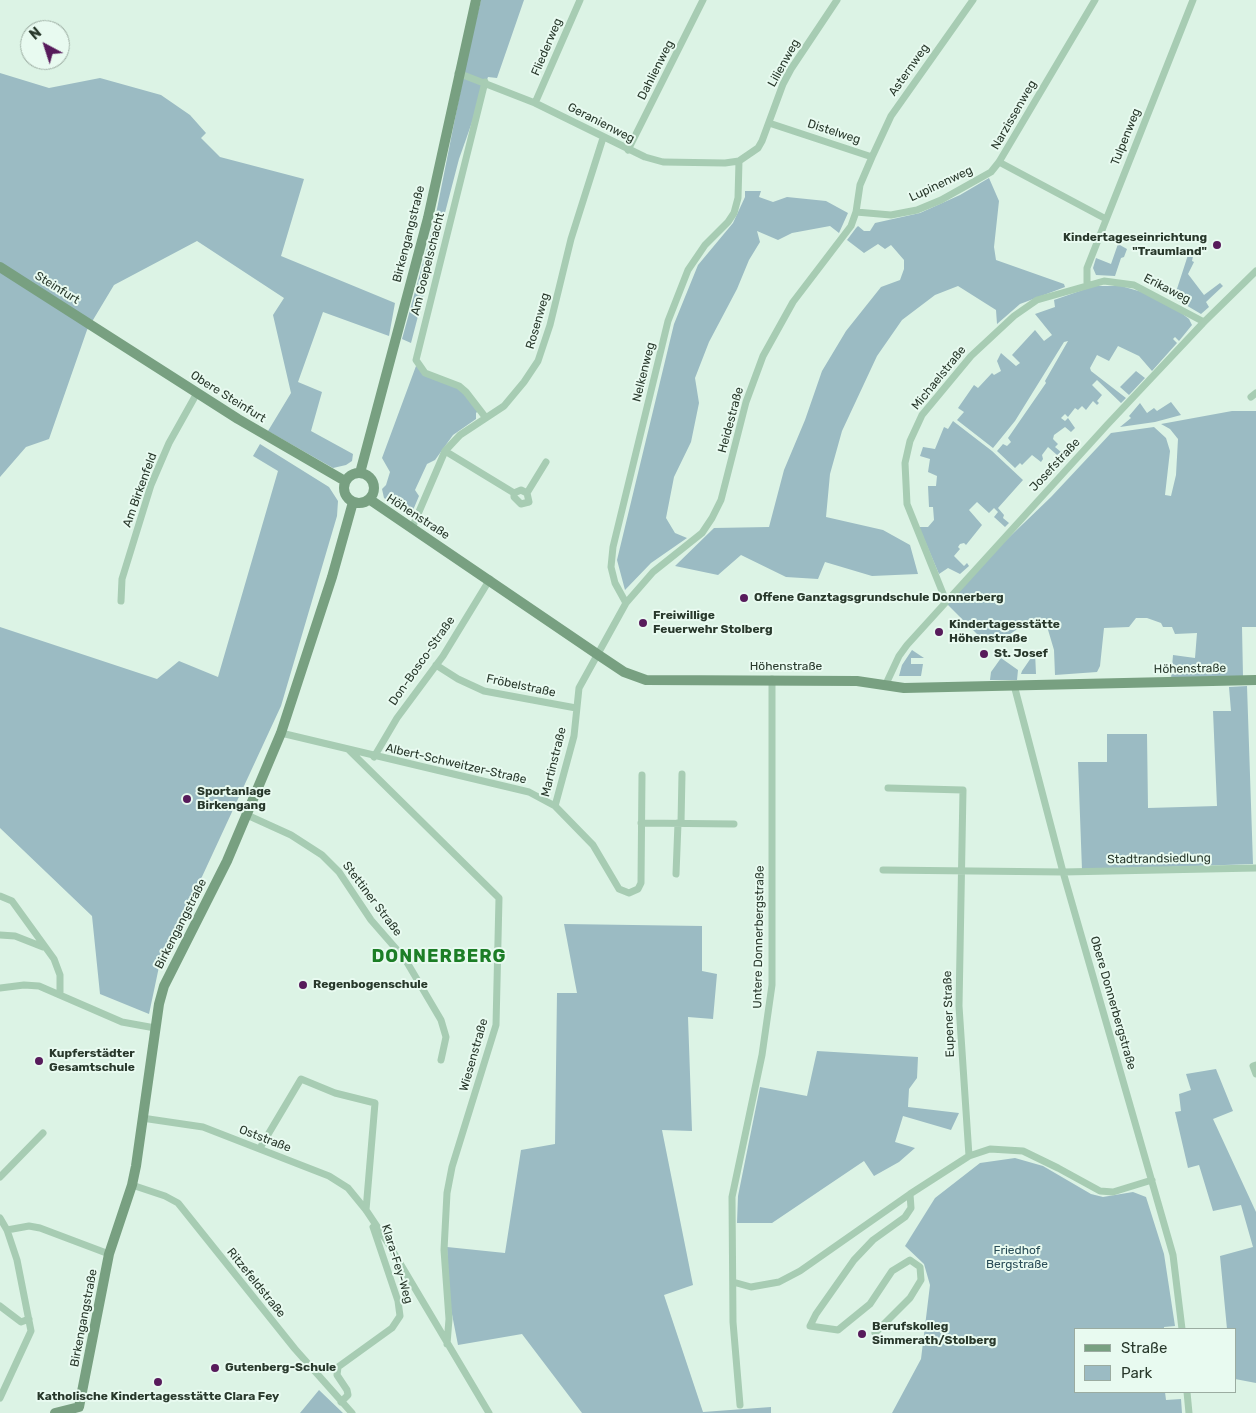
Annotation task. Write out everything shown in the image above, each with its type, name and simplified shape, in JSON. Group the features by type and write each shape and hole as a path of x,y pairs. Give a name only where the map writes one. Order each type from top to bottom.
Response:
{"street":[{"name":"Birkengangstraße","path":"360,473 428,218 458,72 476,0"},
{"name":"Fliederweg","path":"535,103 580,0"},
{"name":"Dahlienweg","path":"628,150 704,0"},
{"name":"Lilienweg","path":"739,161 758,148 791,69 837,0"},
{"name":"Asternweg","path":"872,157 890,116 973,0"},
{"name":"Narzissenweg","path":"1094,0 999,162 1106,219"},
{"name":"Tulpenweg","path":"1087,284 1087,268 1193,0"},
{"name":"Geranienweg","path":"458,72 535,103 628,150 663,162 725,163 739,161"},
{"name":"Am Goepelschacht","path":"485,82 416,360 426,373 459,386 486,418"},
{"name":"Distelweg","path":"769,123 872,157 864,175"},
{"name":"Rosenweg","path":"412,528 444,451 460,435 504,406 538,361 550,325 571,238 603,138"},
{"name":"Nelkenweg","path":"626,603 615,583 611,567 613,547 668,321 688,270 705,245 728,222 734,213 738,198 739,161"},
{"name":"Lupinenweg","path":"856,212 891,215 917,210 984,177 999,162"},
{"name":"Heidestraße","path":"597,654 626,603 653,572 702,533 712,518 721,500 746,402 763,356 793,302 851,226 856,212 857,195 864,175"},
{"name":"Steinfurt","path":"0,267 100,330"},
{"name":"Josefstraße","path":"885,686 899,656 946,601 1204,322 1256,270"},
{"name":"Erikaweg","path":"1087,284 1114,281 1134,285 1204,322"},
{"name":"Michaelstraße","path":"946,601 907,504 905,463 914,432 922,415 955,374 1014,316 1037,300 1087,284"},
{"name":"Obere Steinfurt","path":"100,330 198,393 346,481"},
{"name":"Am Birkenfeld","path":"121,601 122,579 151,486 169,443 198,393"},
{"path":"444,451 514,494 516,501 523,504 529,502 527,493 546,462"},
{"path":"360,473 366,475 373,483 374,489 369,499 361,503 353,502 344,491 346,481 352,475 360,473"},
{"path":"514,494 521,490 527,493"},
{"name":"Höhenstraße","path":"369,499 490,579 624,672 646,680 772,679 857,681 904,688 1256,680"},
{"name":"Birkengangstraße","path":"55,1413 80,1410 109,1254 132,1185 159,1004 172,967 206,904 281,734 332,577 353,502"},
{"name":"Don-Bosco-Straße","path":"374,757 397,718 436,665 490,579"},
{"name":"Martinstraße","path":"597,654 582,679 576,708 574,736 555,806 593,845 619,888 624,892 634,892 641,882 642,775"},
{"name":"Fröbelstraße","path":"436,665 484,691 576,708"},
{"name":"Untere Donnerbergstraße","path":"740,1405 734,1345 733,1184 762,1055 772,985 772,679"},
{"name":"Obere Donnerbergstraße","path":"1014,685 1063,872 1173,1255 1182,1328"},
{"path":"281,734 349,750"},
{"name":"Albert-Schweitzer-Straße","path":"349,750 529,792 555,806"},
{"name":"Wiesenstraße","path":"349,750 499,898 496,1025 448,1186 444,1250 449,1319 447,1344"},
{"path":"676,874 682,774"},
{"name":"Eupener Straße","path":"888,788 963,790 959,1006 969,1156"},
{"name":"Stettiner Straße","path":"247,814 292,835 322,855 339,872 371,920 405,959 441,1020 446,1037 441,1060"},
{"path":"641,823 734,824"},
{"name":"Stadtrandsiedlung","path":"1063,872 1256,868"},
{"path":"883,870 1063,872"},
{"path":"0,896 12,901 36,932 58,967 60,994"},
{"path":"0,936 15,936 44,947"},
{"path":"0,988 24,985 39,986 122,1022 155,1028"},
{"path":"1256,1065 1253,1066 1256,1074"},
{"path":"260,1148 301,1078 335,1093 375,1103 366,1210"},
{"name":"Oststraße","path":"142,1118 198,1126 260,1148 340,1182 353,1193 388,1243 489,1413"},
{"path":"0,1177 43,1133"},
{"path":"733,1282 751,1287 779,1282 800,1271 910,1194 969,1156 990,1148 1023,1151 1100,1191 1113,1192 1152,1180"},
{"name":"Ritzefeldstraße","path":"132,1185 165,1196 178,1203 295,1349 352,1413"},
{"path":"875,1333 910,1298 921,1280 920,1267 910,1260 892,1270 870,1304 838,1330 810,1326 854,1260 873,1240 904,1217 911,1208 910,1194"},
{"name":"Klara-Fey-Weg","path":"341,1402 348,1394 337,1375 338,1367 392,1328 400,1316 398,1300 370,1217"},
{"path":"0,1218 8,1230 17,1260 31,1331 0,1398"},
{"path":"8,1230 29,1226 40,1228 109,1254"},
{"path":"0,1306 21,1322 29,1319"},
{"path":"1187,1393 1189,1413"}],"green space":[{"path":"481,0 524,0 497,78 488,77 459,159 411,343 402,339 435,219 468,53"},
{"path":"0,73 49,88 100,78 161,95 190,115 206,133 201,138 220,157 304,179 281,256 395,303 389,336 323,312 298,382 322,392 311,431 353,454 352,461 346,465 333,468 268,431 291,393 273,315 284,298 197,241 114,285 87,330 49,439 26,447 0,477"},
{"path":"989,178 999,201 994,247 996,260 1064,284 1065,287 1020,304 997,324 996,310 958,286 935,295 902,320 877,356 842,431 830,474 826,517 883,530 910,545 918,574 872,576 825,562 818,579 786,577 741,555 718,575 675,566 714,528 769,527 784,470 805,420 822,371 846,331 881,287 900,280 904,269 904,260 891,245 885,249 878,244 864,253 847,240 856,228 858,226 864,231 870,231 875,223 920,213 960,195"},
{"path":"745,191 761,191 759,197 773,202 787,197 826,201 848,213 839,233 830,226 792,233 778,240 757,231 760,242 749,260 737,289 709,342 695,378 699,403 691,442 674,477 666,518 675,533 687,538 651,563 625,590 617,560 674,324 698,265 733,223 745,197"},
{"path":"1118,244 1127,249 1124,257 1121,258 1115,276 1096,275 1093,268 1096,258 1111,264"},
{"path":"1188,255 1193,256 1192,261 1194,262 1188,274 1204,295 1220,283 1223,286 1206,302 1209,307 1201,314 1174,298"},
{"path":"1094,286 1121,286 1142,292 1180,312 1189,319 1192,325 1179,341 1175,337 1173,339 1177,343 1152,371 1139,356 1118,346 1109,361 1097,355 1090,368 1091,371 1126,398 1121,403 1097,380 1092,385 1102,395 1097,401 1099,403 1097,405 1093,401 1086,410 1082,406 1078,410 1075,408 1068,417 1065,414 1061,418 1065,421 1068,418 1075,428 1071,432 1065,427 1054,435 1053,439 1058,444 1055,447 1061,452 1057,455 1048,447 1042,455 1043,459 1041,462 1032,455 1022,465 1020,463 1015,468 997,451 1003,444 1007,446 1011,442 1008,438 1046,383 1045,381 1068,341 1064,342 1015,421 993,448 957,420 964,412 958,408 974,385 978,388 992,373 994,375 1001,371 997,361 1001,353 1016,366 1020,363 1012,355 1035,330 1044,341 1052,335 1035,314 1055,307 1054,300"},
{"path":"416,366 459,389 479,410 476,413 476,419 453,435 435,460 427,464 415,490 419,496 411,515 384,498 382,489 386,485 390,472 382,458"},
{"path":"1136,371 1145,378 1129,395 1120,387"},
{"path":"1171,402 1181,415 1155,422 1120,427 1131,418 1129,416 1140,403 1147,413 1154,408 1157,411"},
{"path":"1232,411 1256,411 1256,627 1242,627 1243,677 1171,679 1173,655 1195,658 1197,633 1175,634 1172,627 1163,627 1161,623 1147,618 1136,618 1129,627 1104,628 1100,666 1097,672 1055,675 1054,650 1046,623 1025,624 1010,634 997,634 991,639 979,636 947,604 997,549 1051,497 1111,433 1154,427 1166,438 1170,451 1165,495 1171,496 1176,475 1178,439 1170,429 1161,424"},
{"path":"953,421 992,451 1023,480 998,508 1004,515 1003,518 1009,523 1005,527 994,517 998,512 994,508 989,513 977,502 969,510 982,525 966,545 964,543 960,544 958,547 960,549 954,556 964,566 967,563 969,566 960,574 948,568 939,574 919,527 928,527 934,520 933,507 929,507 928,486 936,486 937,476 928,472 930,459 920,456 923,447 935,449 944,427 948,429"},
{"path":"260,444 329,487 338,501 337,516 281,706 188,907 160,962 149,1014 100,994 92,916 0,828 0,627 157,679 179,661 218,677 278,471 253,456"},
{"path":"912,650 924,658 911,658 911,664 923,664 921,676 899,676 902,665"},
{"path":"1035,652 1036,674 1021,674 1022,671"},
{"path":"1001,658 1018,670 1017,680 990,680 991,672"},
{"path":"1247,686 1253,864 1082,870 1078,762 1107,762 1107,734 1147,734 1148,808 1217,806 1213,711 1231,711 1229,687"},
{"path":"564,924 702,926 702,971 717,974 713,1019 688,1017 692,1131 662,1130 693,1285 664,1295 703,1412 771,1407 771,1413 582,1413 522,1334 458,1345 449,1299 447,1247 505,1253 521,1150 555,1144 557,993 577,993"},
{"path":"817,1051 918,1057 917,1078 909,1089 908,1107 959,1113 951,1130 903,1116 895,1142 915,1148 899,1162 874,1176 864,1161 772,1223 737,1223 738,1196 760,1087 807,1096"},
{"path":"1216,1069 1233,1111 1213,1119 1256,1212 1256,1383 1236,1379 1236,1328 1227,1328 1220,1256 1253,1247 1241,1205 1213,1211 1199,1165 1188,1168 1175,1112 1181,1111 1179,1094 1191,1090 1186,1074"},
{"name":"Friedhof Bergstraße","path":"1015,1158 1043,1166 1091,1194 1103,1197 1133,1192 1146,1197 1164,1254 1175,1326 1164,1328 1074,1328 1074,1393 1165,1393 1166,1400 1181,1399 1182,1413 892,1413 921,1359 930,1285 924,1264 905,1246 935,1198 980,1163"},
{"path":"319,1390 343,1413 300,1413"}],"place":[{"name":"Kindertageseinrichtung \"Traumland\"","path":"1217,245"},
{"name":"Offene Ganztagsgrundschule Donnerberg","path":"744,598"},
{"name":"Freiwillige Feuerwehr Stolberg","path":"643,623"},
{"name":"Kindertagesstätte Höhenstraße","path":"939,632"},
{"name":"St. Josef","path":"984,654"},
{"name":"Sportanlage Birkengang","path":"187,799"},
{"name":"Regenbogenschule","path":"303,985"},
{"name":"Kupferstädter Gesamtschule","path":"39,1061"},
{"name":"Berufskolleg Simmerath/Stolberg","path":"862,1334"},
{"name":"Gutenberg-Schule","path":"215,1368"},
{"name":"Katholische Kindertagesstätte Clara Fey","path":"158,1382"}],"district":[{"name":"DONNERBERG","path":"439,957"}]}
